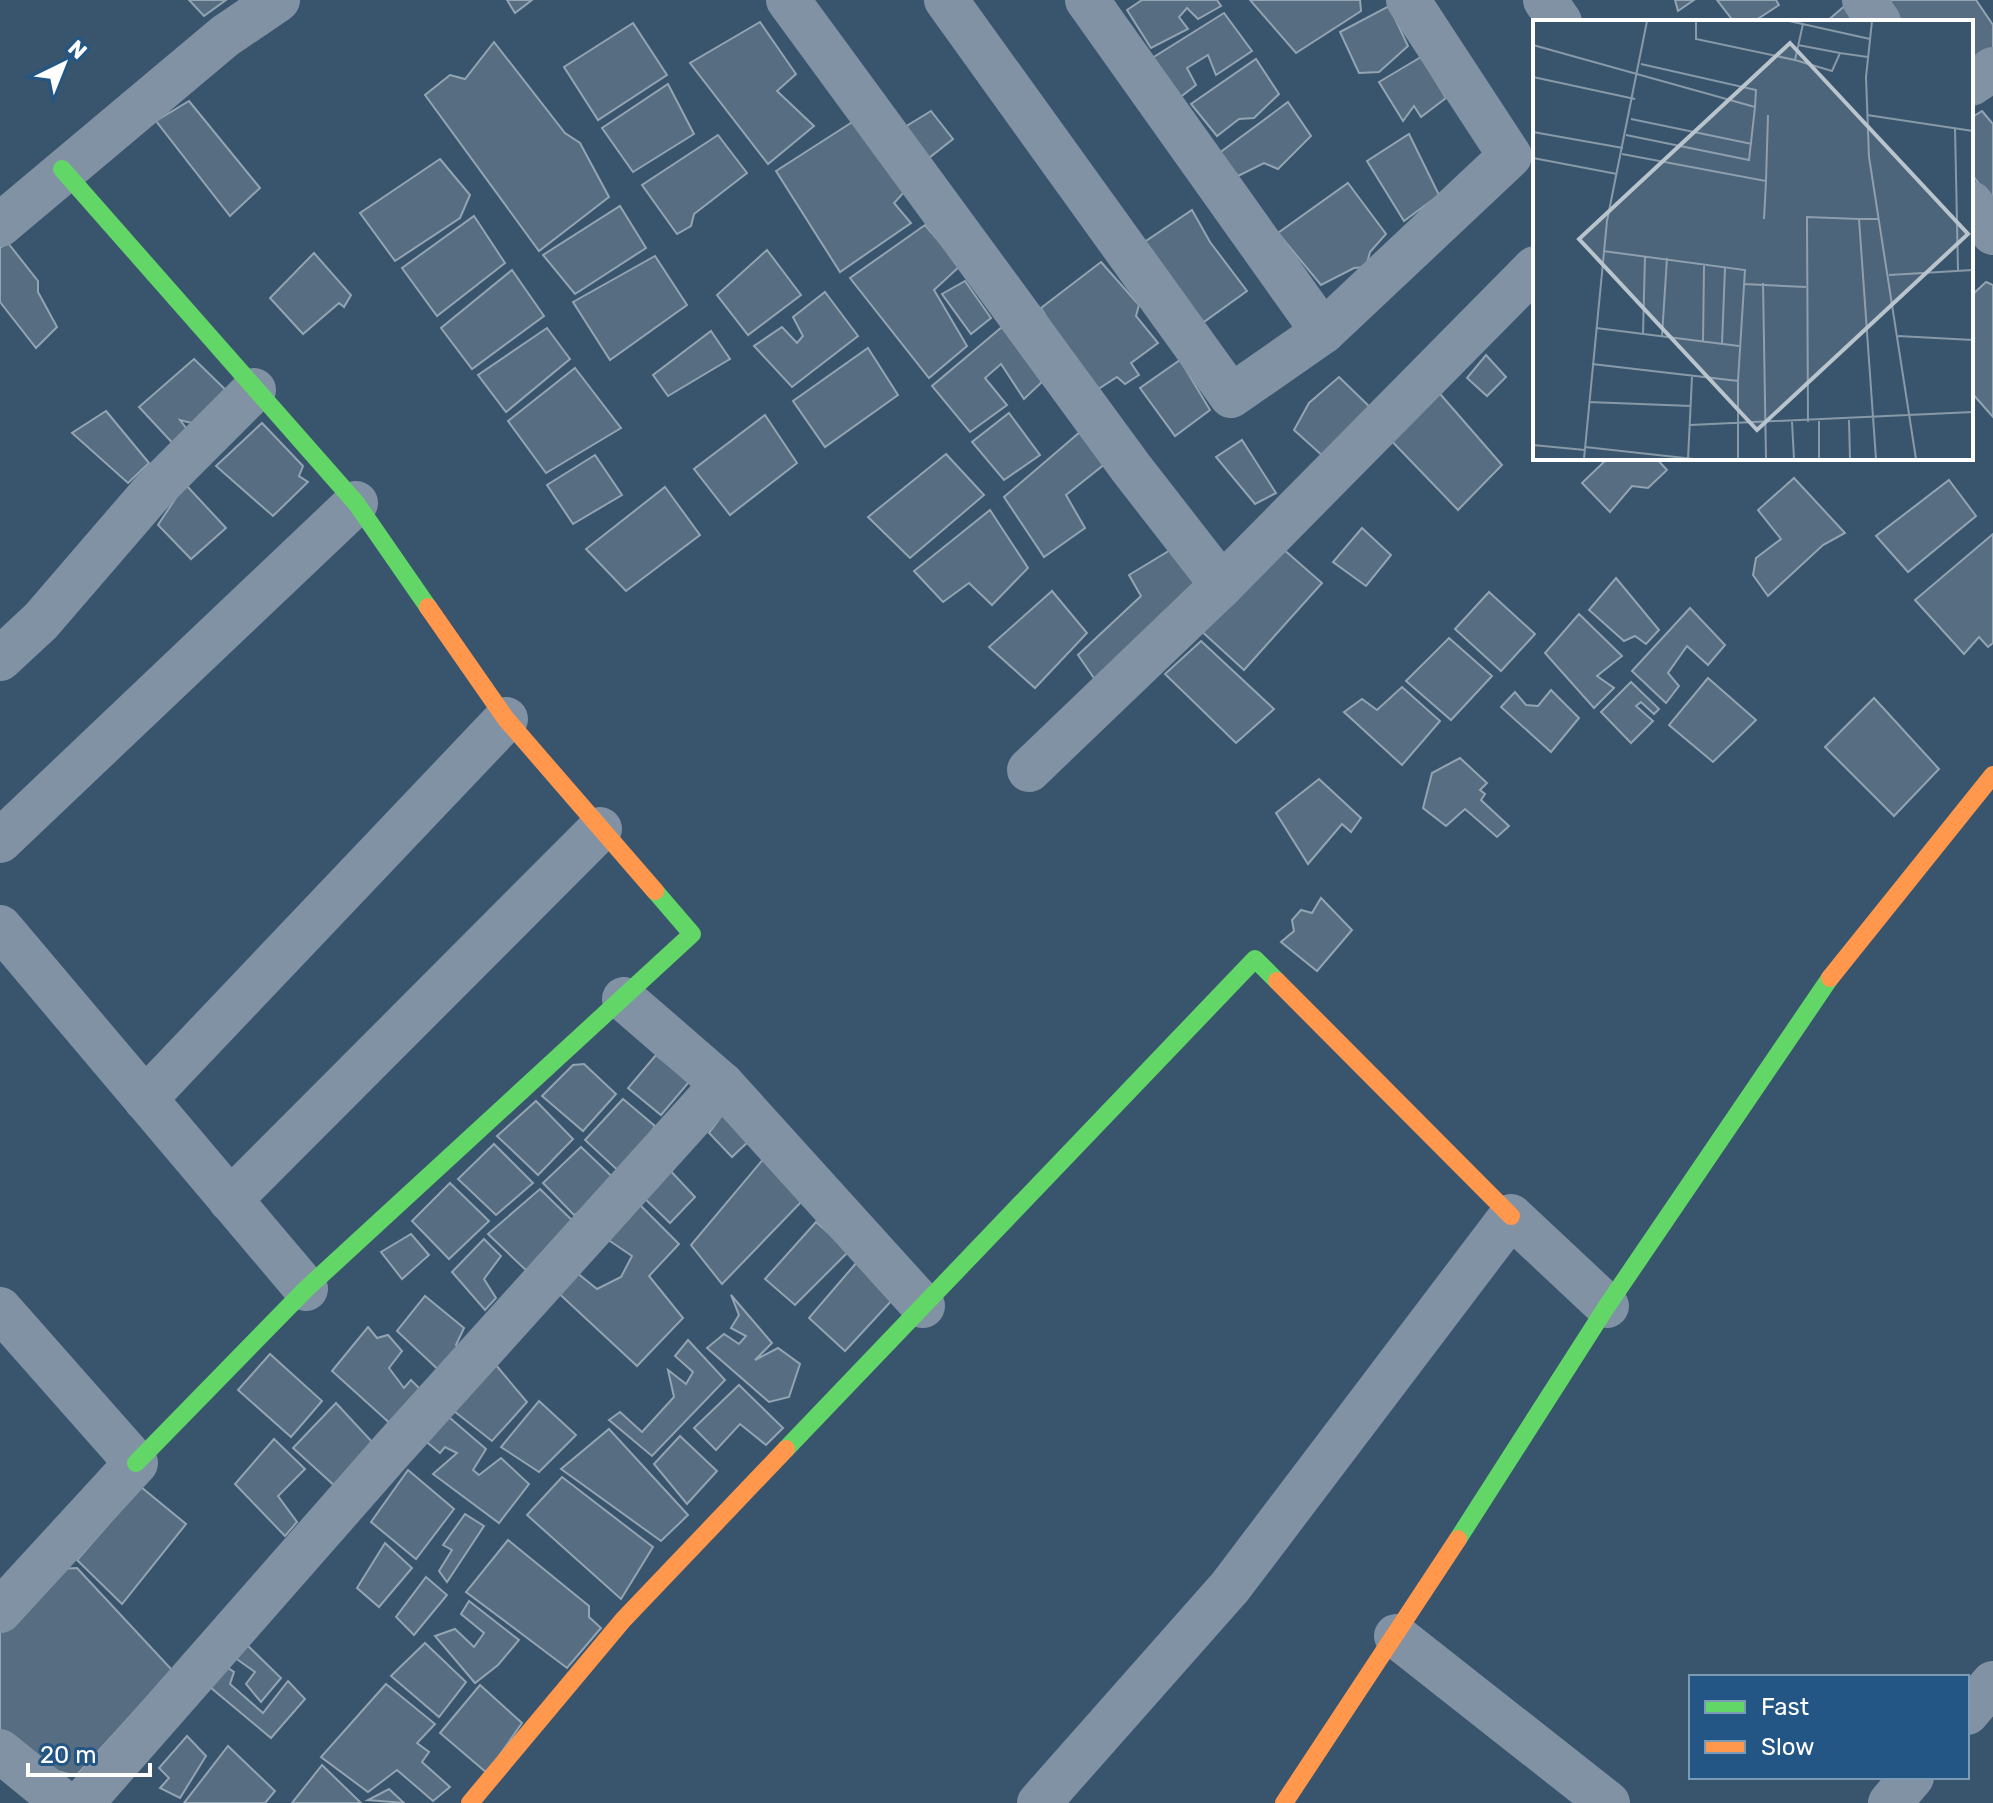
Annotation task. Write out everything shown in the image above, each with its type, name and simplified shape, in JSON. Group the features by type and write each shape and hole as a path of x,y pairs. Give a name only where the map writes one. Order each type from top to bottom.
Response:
{"street":[{"path":"0,225 62,169 225,36 278,0"},
{"path":"788,0 1121,455 1222,585"},
{"path":"946,0 1231,396 1323,332 1523,145 1408,0"},
{"path":"1087,0 1323,332"},
{"path":"1545,0 1559,20"},
{"path":"1864,0 1878,20"},
{"path":"1973,83 1993,69"},
{"path":"0,1611 136,1463 306,1289 692,934 506,719 356,503 62,169"},
{"path":"1973,206 1993,233"},
{"path":"1029,770 1222,585 1533,270"},
{"path":"0,659 41,621 153,491 254,390"},
{"path":"0,841 356,503"},
{"path":"145,1099 506,719"},
{"path":"1284,1803 1396,1636 1607,1306 1849,950 1993,775"},
{"path":"230,1200 600,829"},
{"path":"0,927 306,1289"},
{"path":"470,1803 623,1620 1255,959 1511,1216 1607,1306"},
{"path":"624,999 722,1084 923,1306"},
{"path":"82,1803 381,1462 722,1084"},
{"path":"1039,1803 1230,1587 1511,1216"},
{"path":"0,1309 136,1463"},
{"path":"1396,1636 1608,1803"},
{"path":"0,1751 64,1803"},
{"path":"1890,1803 1910,1779"}],"building":[{"path":"189,0 226,0 204,16"},
{"path":"507,0 532,0 515,13"},
{"path":"1142,0 1217,0 1221,6 1198,19 1187,8 1179,17 1188,29 1151,48 1127,10"},
{"path":"1250,0 1360,0 1361,11 1296,53"},
{"path":"1675,0 1694,0 1678,11"},
{"path":"1717,0 1776,0 1779,5 1756,20 1732,20"},
{"path":"1892,0 1976,0 1993,25 1993,55 1973,70 1973,20 1891,20 1882,8"},
{"path":"1847,4 1861,20 1828,20"},
{"path":"1389,6 1408,46 1379,72 1359,73 1340,32"},
{"path":"1224,13 1252,51 1216,75 1208,55 1187,68 1196,85 1174,102 1149,60"},
{"path":"760,22 796,74 777,91 814,126 768,164 690,63"},
{"path":"633,23 667,75 598,120 564,67"},
{"path":"494,42 565,133 580,143 609,197 539,251 425,95 450,75 465,79"},
{"path":"1421,57 1446,98 1421,117 1414,106 1403,121 1379,82"},
{"path":"1256,59 1279,94 1254,118 1239,119 1217,136 1191,104"},
{"path":"668,84 694,134 633,172 602,128"},
{"path":"189,101 260,188 230,216 156,121"},
{"path":"1288,102 1311,136 1278,169 1264,163 1238,176 1218,154"},
{"path":"931,111 953,139 925,161 900,130"},
{"path":"1982,111 1993,124 1993,203 1973,176 1973,117"},
{"path":"857,119 907,189 894,203 911,223 840,272 776,171"},
{"path":"1409,134 1439,195 1404,221 1367,161"},
{"path":"718,135 747,173 694,214 691,226 677,234 642,185"},
{"path":"440,159 470,195 460,218 395,261 360,213"},
{"path":"1348,183 1386,234 1370,252 1366,267 1354,268 1321,285 1278,233"},
{"path":"620,206 646,248 575,294 543,255"},
{"path":"1192,210 1210,242 1247,291 1201,324 1140,245"},
{"path":"474,216 505,263 437,316 402,268"},
{"path":"925,225 960,266 934,290 967,346 929,378 850,278"},
{"path":"8,243 38,281 38,292 57,327 36,348 0,302 0,248"},
{"path":"767,250 801,295 748,335 717,295"},
{"path":"314,253 351,295 344,307 339,303 303,334 270,298"},
{"path":"655,256 687,305 610,360 573,302"},
{"path":"1101,262 1139,305 1136,316 1158,343 1131,363 1139,375 1125,384 1117,377 1092,393 1041,308"},
{"path":"512,270 544,316 472,369 441,328"},
{"path":"965,281 991,318 971,334 942,294"},
{"path":"1986,282 1993,285 1993,417 1973,394 1973,294"},
{"path":"825,292 858,336 792,387 754,346 782,327 797,343 803,336 793,317"},
{"path":"1002,327 1042,382 1024,399 1001,364 985,378 1007,405 970,432 932,386"},
{"path":"547,328 570,359 506,412 478,375"},
{"path":"711,331 730,359 668,396 653,375"},
{"path":"868,348 898,395 825,447 793,401"},
{"path":"1486,355 1506,377 1487,396 1467,378"},
{"path":"194,359 231,395 191,423 180,420 192,436 179,450 139,407"},
{"path":"1180,360 1210,410 1175,436 1140,388"},
{"path":"575,368 621,428 546,473 508,421"},
{"path":"1339,377 1374,411 1325,458 1294,430 1309,403"},
{"path":"1434,387 1502,465 1458,510 1383,432"},
{"path":"106,411 149,463 128,483 72,433"},
{"path":"1009,413 1040,455 1004,480 972,442"},
{"path":"765,415 797,463 730,515 694,469"},
{"path":"262,423 303,466 299,476 308,482 273,516 216,466"},
{"path":"1080,432 1106,463 1066,495 1085,528 1044,557 1004,497"},
{"path":"1242,440 1276,493 1255,504 1216,457"},
{"path":"946,454 984,495 910,558 868,517"},
{"path":"595,455 622,495 573,524 547,485"},
{"path":"1606,460 1658,460 1667,470 1648,488 1632,486 1610,512 1582,483"},
{"path":"1794,478 1845,533 1823,545 1768,596 1753,575 1756,558 1781,539 1758,510"},
{"path":"1949,480 1976,516 1908,572 1876,536"},
{"path":"185,484 226,528 191,559 158,525"},
{"path":"665,487 700,535 626,591 586,549"},
{"path":"990,510 1028,568 992,605 969,583 943,602 914,571"},
{"path":"1362,528 1391,555 1366,586 1333,562"},
{"path":"1993,534 1993,643 1988,647 1979,637 1964,654 1915,600"},
{"path":"1282,548 1322,583 1244,670 1198,628"},
{"path":"1172,549 1204,584 1096,681 1078,655 1141,596 1129,575"},
{"path":"1616,578 1659,630 1646,644 1635,636 1624,641 1589,610"},
{"path":"1052,591 1087,633 1035,688 989,647"},
{"path":"1489,592 1535,634 1501,671 1455,629"},
{"path":"1690,608 1725,645 1708,665 1687,646 1668,673 1679,686 1666,703 1632,671"},
{"path":"1579,614 1622,656 1597,676 1614,688 1594,708 1545,653"},
{"path":"1449,638 1492,676 1451,720 1406,681"},
{"path":"1201,641 1274,709 1236,743 1165,674"},
{"path":"1708,678 1756,720 1713,762 1669,725"},
{"path":"1631,682 1659,709 1654,714 1641,702 1636,706 1653,721 1631,743 1601,712"},
{"path":"1402,687 1440,721 1402,765 1344,712 1362,699 1377,710"},
{"path":"1551,690 1579,718 1551,752 1501,707 1515,692 1526,705 1538,706"},
{"path":"1874,698 1939,769 1894,816 1825,747"},
{"path":"1460,758 1487,783 1480,790 1485,794 1481,800 1509,826 1497,837 1465,809 1446,826 1423,808 1432,773"},
{"path":"1319,779 1361,818 1351,832 1342,824 1308,864 1276,813"},
{"path":"1321,898 1352,930 1317,971 1281,942 1294,931 1292,920 1301,910 1312,913"},
{"path":"656,1055 689,1082 661,1115 628,1088"},
{"path":"584,1064 616,1094 583,1131 542,1096 573,1065"},
{"path":"623,1099 655,1126 624,1176 585,1140"},
{"path":"536,1101 573,1139 538,1175 497,1136"},
{"path":"723,1114 752,1138 732,1157 709,1133"},
{"path":"494,1144 533,1183 496,1215 458,1179"},
{"path":"581,1147 622,1186 574,1215 543,1183"},
{"path":"765,1157 804,1199 722,1284 691,1245"},
{"path":"666,1166 695,1197 670,1223 640,1194"},
{"path":"450,1183 489,1221 449,1259 412,1221"},
{"path":"540,1189 580,1228 529,1273 488,1234"},
{"path":"637,1202 679,1244 649,1276 683,1318 637,1366 553,1288 571,1268 597,1289 621,1277 632,1256 601,1235"},
{"path":"816,1222 849,1251 795,1305 765,1279"},
{"path":"411,1234 429,1255 402,1279 381,1252"},
{"path":"484,1239 501,1256 484,1279 496,1298 485,1310 452,1272"},
{"path":"857,1262 894,1298 845,1351 809,1318"},
{"path":"731,1295 772,1343 755,1360 778,1348 800,1364 789,1397 769,1402 707,1348 724,1334 739,1344 746,1336 731,1328 739,1315"},
{"path":"425,1296 464,1328 456,1345 466,1353 444,1375 397,1331"},
{"path":"368,1327 377,1338 388,1335 402,1351 389,1368 404,1388 411,1380 422,1391 393,1426 332,1371"},
{"path":"688,1340 725,1380 652,1456 609,1420 620,1412 642,1432 674,1397 668,1370 686,1384 693,1372 675,1356"},
{"path":"270,1354 322,1401 291,1437 238,1390"},
{"path":"495,1364 527,1402 492,1441 450,1408"},
{"path":"739,1385 783,1428 766,1445 740,1424 716,1450 694,1428"},
{"path":"539,1401 576,1435 539,1472 501,1447"},
{"path":"336,1403 374,1444 336,1487 293,1448"},
{"path":"443,1412 486,1449 473,1470 479,1475 501,1458 529,1484 499,1523 433,1474 457,1453 445,1447 440,1453 416,1433"},
{"path":"609,1429 688,1515 661,1541 561,1469"},
{"path":"680,1436 717,1471 687,1504 654,1464"},
{"path":"274,1439 305,1469 278,1496 297,1522 285,1536 235,1484"},
{"path":"408,1470 454,1509 416,1559 371,1522"},
{"path":"562,1477 653,1547 621,1599 527,1515"},
{"path":"141,1487 186,1524 122,1604 77,1560"},
{"path":"465,1514 484,1526 447,1582 439,1571 452,1550 443,1545"},
{"path":"508,1540 589,1606 589,1617 601,1628 567,1668 466,1592"},
{"path":"385,1543 412,1568 379,1607 357,1588"},
{"path":"77,1568 172,1670 76,1776 53,1770 0,1730 0,1630 57,1569"},
{"path":"426,1577 447,1595 414,1635 396,1617"},
{"path":"469,1601 519,1640 498,1665 475,1683 435,1636 455,1629 474,1647 484,1633 461,1614"},
{"path":"245,1643 281,1678 261,1702 246,1684 255,1672 231,1655"},
{"path":"425,1643 466,1682 439,1717 391,1676"},
{"path":"219,1662 234,1672 230,1684 263,1713 288,1681 305,1699 271,1738 204,1682"},
{"path":"386,1684 435,1724 417,1743 429,1752 422,1762 450,1787 433,1801 397,1770 368,1792 321,1757"},
{"path":"480,1685 522,1723 487,1773 440,1733"},
{"path":"187,1736 206,1756 180,1798 160,1788 169,1778 159,1768"},
{"path":"228,1746 275,1791 265,1803 184,1803"},
{"path":"322,1765 361,1803 292,1803"},
{"path":"389,1789 404,1803 368,1800"}],"traffic: fast":[{"path":"62,169 356,503 428,607"},
{"path":"136,1463 306,1289 692,934 655,891"},
{"path":"786,1449 1255,959 1277,981"},
{"path":"1458,1539 1607,1306 1830,978"}],"traffic: slow":[{"path":"428,607 506,719 655,891"},
{"path":"1830,978 1993,775"},
{"path":"1277,981 1511,1216"},
{"path":"470,1803 623,1620 786,1449"},
{"path":"1284,1803 1458,1539"}]}
